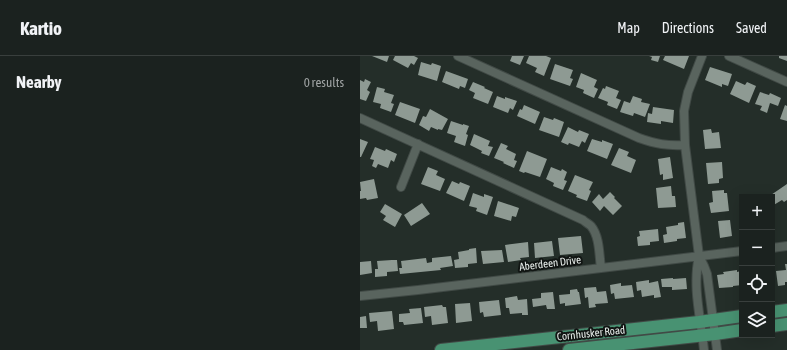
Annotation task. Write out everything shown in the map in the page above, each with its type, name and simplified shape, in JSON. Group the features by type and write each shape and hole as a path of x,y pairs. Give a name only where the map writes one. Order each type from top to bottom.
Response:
{"main road":[{"path":"775,312 787,310"},
{"name":"Cornhusker Road","path":"441,350 739,316"},
{"path":"775,326 787,324"},
{"name":"Cornhusker Road","path":"569,350 739,330"}],"street":[{"path":"458,56 639,138 670,146 685,145"},
{"path":"702,56 688,92 684,111 685,145 699,256 707,274 712,320 704,350"},
{"path":"729,56 787,82"},
{"path":"360,118 583,220 591,227 595,234 598,244 601,268"},
{"path":"401,187 418,144"},
{"path":"775,248 787,246"},
{"name":"Aberdeen Drive","path":"360,296 739,251"},
{"path":"699,256 696,268 699,322 709,335 717,350"}],"building":[{"path":"372,56 389,56 387,62"},
{"path":"395,56 414,56 418,58 414,65 411,63 408,68 393,60"},
{"path":"512,56 524,56 520,65 510,61"},
{"path":"529,56 546,56 551,58 544,76 535,72 537,68 526,63"},
{"path":"649,56 660,56 658,62 651,60 652,57"},
{"path":"665,56 689,56 684,69 663,60"},
{"path":"779,56 787,56 787,61 779,58"},
{"path":"421,62 441,66 437,81 418,75"},
{"path":"555,64 573,70 570,78 573,79 570,86 550,79"},
{"path":"710,67 732,74 728,86 722,84 722,87 705,80"},
{"path":"446,71 468,79 465,88 460,86 459,89 442,82"},
{"path":"581,73 597,80 594,87 598,89 594,98 583,93 584,90 576,87"},
{"path":"365,79 371,82 367,90 370,92 366,101 360,99 360,80 364,82"},
{"path":"736,81 745,85 747,82 756,86 749,103 730,94"},
{"path":"473,82 493,92 488,104 473,98 475,93 469,90"},
{"path":"606,86 619,91 616,98 621,100 617,109 607,105 608,102 598,98 603,88 605,89"},
{"path":"377,87 385,89 384,92 394,95 391,103 394,104 391,112 380,108 381,104 373,102"},
{"path":"760,92 769,95 770,93 781,98 778,106 770,103 767,113 760,110 762,106 755,104"},
{"path":"497,96 517,101 513,110 510,108 508,113 493,107"},
{"path":"633,96 642,99 641,102 650,104 645,117 634,113 633,116 620,112 624,101 630,103"},
{"path":"400,102 420,109 415,123 395,115"},
{"path":"524,105 540,112 535,124 517,116 520,109 522,110"},
{"path":"785,105 787,106 787,121 780,119"},
{"path":"653,107 674,110 673,123 661,121 661,124 647,122 648,113 652,114"},
{"path":"430,109 448,119 442,130 431,127 429,131 419,125 423,116 426,117"},
{"path":"544,117 553,120 554,118 564,122 559,137 539,130"},
{"path":"451,121 469,126 466,134 468,135 465,146 454,142 456,136 447,133"},
{"path":"568,127 578,132 579,130 589,134 585,143 582,141 579,147 561,142"},
{"path":"711,129 712,133 719,132 721,148 705,149 703,130"},
{"path":"474,134 490,141 488,146 493,147 489,156 481,153 482,151 470,145"},
{"path":"360,139 368,142 361,157 360,157"},
{"path":"592,139 602,142 602,140 613,144 607,159 587,151"},
{"path":"501,143 508,146 506,149 516,154 514,160 517,161 514,168 494,158"},
{"path":"375,147 385,151 386,149 397,154 394,162 391,160 388,168 378,164 376,168 372,166 374,160 370,159"},
{"path":"619,148 629,152 627,156 636,160 631,173 611,165"},
{"path":"527,151 547,159 540,177 519,171"},
{"path":"670,157 673,178 663,180 663,174 660,175 658,159"},
{"path":"722,162 723,178 719,179 719,183 708,184 706,163"},
{"path":"428,167 438,171 436,175 445,179 440,191 421,184"},
{"path":"551,167 561,171 562,169 567,172 564,180 567,181 563,190 553,186 554,183 546,179"},
{"path":"575,175 593,182 589,190 591,191 587,201 576,197 577,195 568,191"},
{"path":"374,179 378,198 367,200 366,198 360,199 360,182"},
{"path":"452,181 470,186 464,201 446,193"},
{"path":"787,184 787,200 784,202 782,200 775,204 775,194 772,194"},
{"path":"671,186 672,196 675,196 676,207 658,208 656,188"},
{"path":"724,190 724,193 727,193 729,211 711,213 709,203 713,202 712,191"},
{"path":"610,192 622,206 613,215 604,206 600,211 592,202 599,194 603,199"},
{"path":"473,193 484,197 484,194 493,197 487,215 476,211 477,208 469,206"},
{"path":"498,201 519,208 516,217 512,216 511,221 494,216"},
{"path":"422,203 430,214 411,226 404,215"},
{"path":"385,204 402,214 395,227 383,220 386,216 380,212"},
{"path":"730,220 732,236 720,238 718,221"},
{"path":"684,222 686,238 664,243 663,235 667,234 666,227 678,225 678,223"},
{"path":"658,229 659,241 650,242 650,245 638,246 637,237 640,236 639,231"},
{"path":"581,236 583,253 560,255 558,238"},
{"path":"552,241 554,256 535,258 534,243"},
{"path":"528,242 529,257 508,262 505,245"},
{"path":"476,248 477,263 468,264 468,267 455,268 454,260 459,259 458,252"},
{"path":"502,250 504,262 483,264 481,251"},
{"path":"451,256 453,266 440,268 441,270 400,274 399,268 402,268 401,261 426,258 427,263 432,262 432,258"},
{"path":"397,260 398,271 387,272 387,276 375,277 375,269 378,269 377,261"},
{"path":"371,261 372,273 360,275 360,262"},
{"path":"785,264 787,264 787,282 785,282 785,285 778,286 776,271 786,270"},
{"path":"737,270 737,272 739,272 739,285 719,288 717,275 724,274 723,272"},
{"path":"686,278 687,289 672,290 672,287 662,287 661,279"},
{"path":"649,280 649,283 658,281 661,297 654,298 654,295 642,297 641,290 637,291 636,282"},
{"path":"621,283 621,286 632,285 634,297 615,299 614,293 611,294 610,285"},
{"path":"596,287 597,292 606,291 608,303 595,304 596,307 589,308 588,297 585,298 584,288"},
{"path":"577,289 581,304 565,306 565,303 560,304 559,295 570,294 570,290"},
{"path":"553,292 555,309 547,309 546,305 533,307 532,299 541,298 541,293"},
{"path":"517,296 518,300 527,299 528,315 522,315 522,313 510,314 509,308 506,308 505,298"},
{"path":"499,300 501,315 484,317 483,312 480,313 479,302"},
{"path":"470,303 472,321 456,323 455,304"},
{"path":"442,305 443,307 446,307 448,323 432,325 431,316 425,317 424,307"},
{"path":"421,308 423,323 404,325 403,322 399,322 399,314 410,313 409,309"},
{"path":"392,311 394,329 378,331 377,321 370,322 369,313"},
{"path":"366,316 367,328 360,328 360,317"}]}
